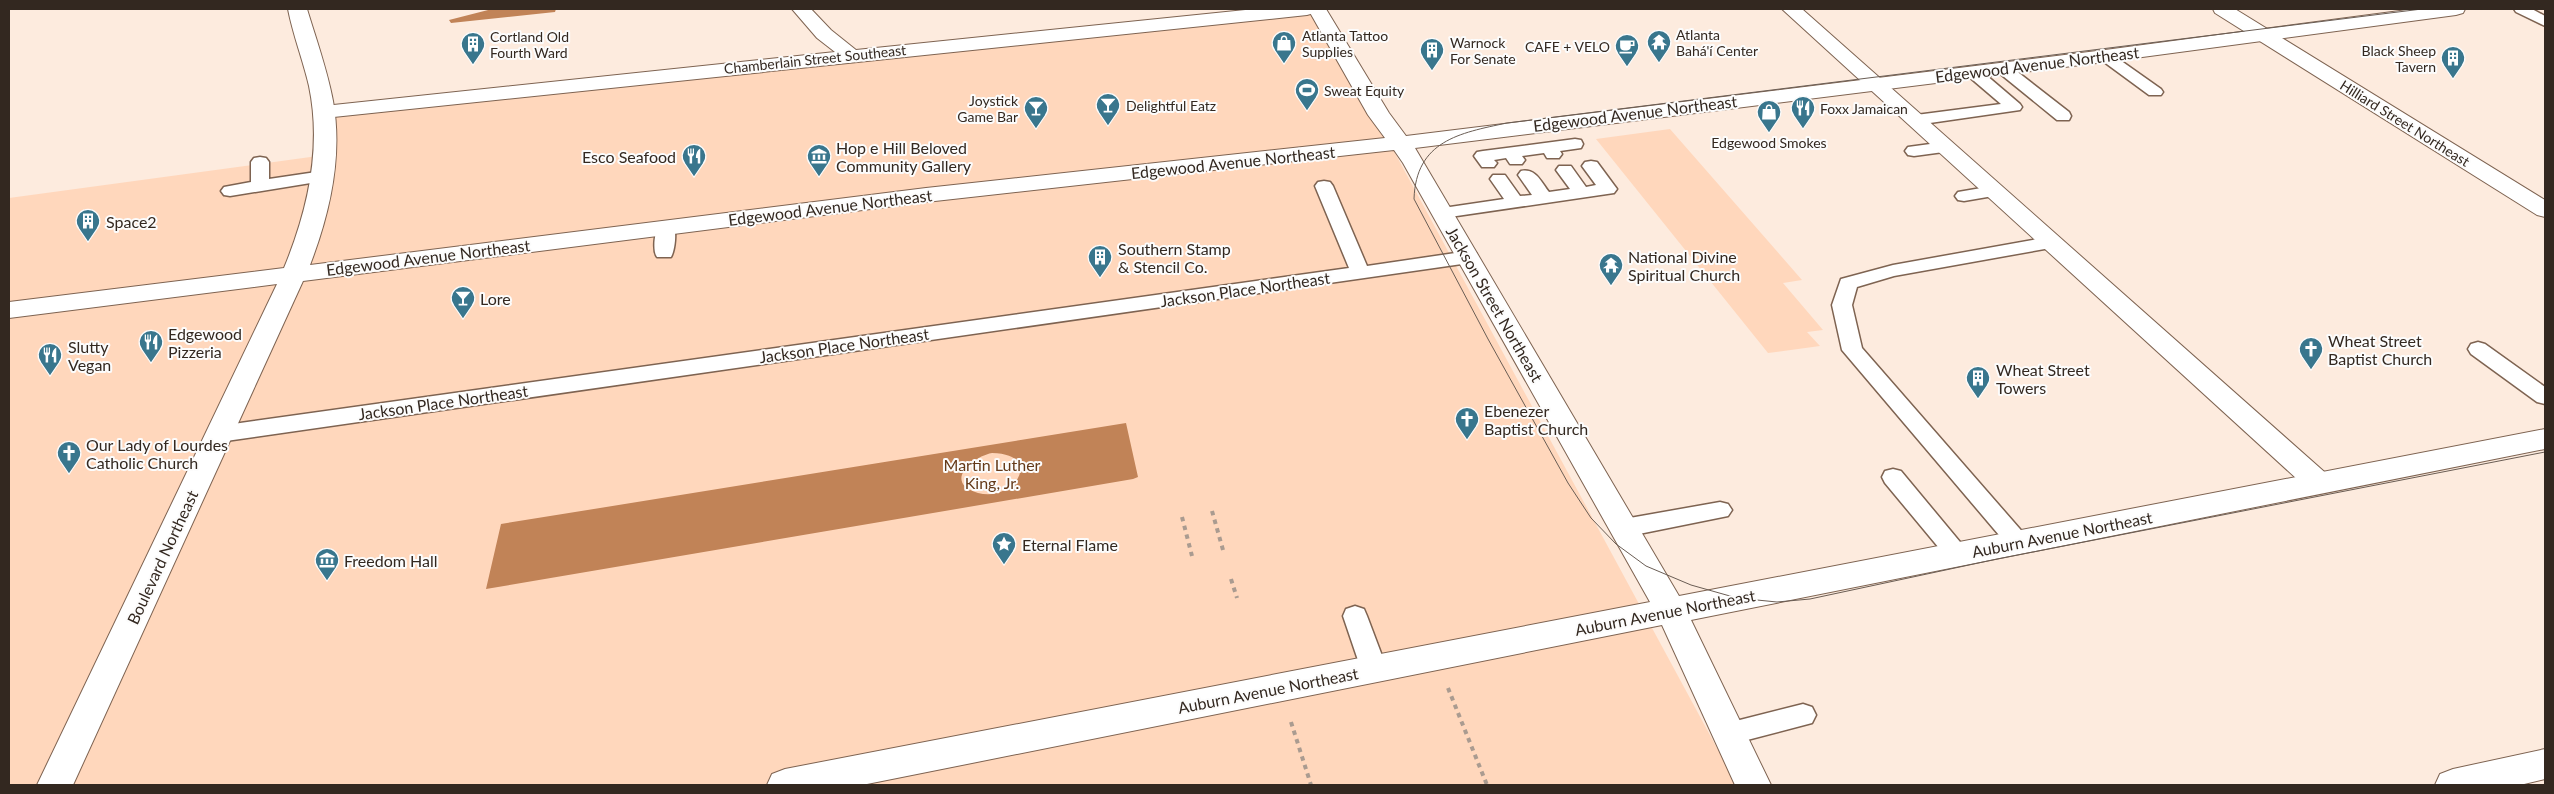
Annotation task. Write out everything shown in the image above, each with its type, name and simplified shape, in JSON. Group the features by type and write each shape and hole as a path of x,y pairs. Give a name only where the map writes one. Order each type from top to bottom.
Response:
{"street":[{"name":"Boulevard Northeast","path":"55,785 294,274 312,227 323,176 326,146 324,112 297,9"},
{"path":"801,9 824,34 850,55"},
{"name":"Chamberlain Street Southeast","path":"324,112 850,55 1307,9"},
{"name":"Jackson Street Northeast","path":"1317,9 1379,115 1414,162 1671,611 1695,657 1728,734 1753,785"},
{"path":"1791,9 2319,484"},
{"name":"Hilliard Street Northeast","path":"2222,9 2545,210"},
{"name":"Edgewood Avenue Northeast","path":"9,310 926,195 1400,143 2004,69 2456,9"},
{"name":"Auburn Avenue Northeast","path":"785,785 2545,439"},
{"path":"2453,785 2545,764"}],"lane":[{"path":"2521,9 2545,22"},
{"path":"2105,56 2155,92"},
{"path":"2004,69 2063,116"},
{"path":"1916,120 2014,107 1973,72"},
{"path":"1488,163 1484,156 1514,156 1577,147 1560,123"},
{"path":"1914,151 1945,147"},
{"path":"260,162 260,186"},
{"path":"1443,213 1608,189 1592,166"},
{"path":"1565,170 1581,193"},
{"path":"1527,175 1544,198"},
{"path":"230,191 323,176"},
{"path":"1498,179 1515,202"},
{"path":"1324,186 1360,272"},
{"path":"1964,196 1993,191"},
{"path":"664,253 666,228"},
{"path":"2018,542 1852,350 1842,305 1848,283 1893,270 2049,242"},
{"name":"Jackson Place Northeast","path":"219,434 1469,257"},
{"path":"2478,349 2545,397"},
{"path":"1893,477 1957,554"},
{"path":"1624,528 1720,510"},
{"path":"1355,616 1374,669"},
{"path":"1728,734 1803,715"}],"path":[{"path":"1212,511 1223,550"},
{"path":"1182,516 1192,556"},
{"path":"1231,579 1237,598"},
{"path":"1435,657 1487,785"},
{"path":"1280,688 1311,785"}],"green space":[{"name":"Martin Luther King, Jr.","path":"1317,9 1737,785 9,785 9,198 325,155 324,112"},
{"path":"1670,129 1802,280 1783,283 1823,330 1807,332 1820,346 1768,353 1596,139"}],"shaded area":[{"path":"492,9 556,9 555,12 451,23 449,20"},
{"path":"1126,423 1138,477 486,589 501,524","holes":["992,453 1008,455 1017,461 1020,469 1018,477 1012,485 1003,491 991,494 978,493 968,489 962,483 964,471 969,465 984,455"]}],"tram line":[{"path":"2422,9 1507,123 1472,131 1443,143 1432,152 1423,164 1417,179 1414,199 1488,339 1568,483 1591,518 1616,544 1646,566 1691,585 1737,598 1777,602 1810,599 1997,559 2545,452"}],"place":[{"name":"Atlanta Bahá'í Center","path":"1659,63"},
{"name":"Atlanta Tattoo Supplies","path":"1284,64"},
{"name":"Cortland Old Fourth Ward","path":"473,65"},
{"name":"CAFE + VELO","path":"1627,67"},
{"name":"Warnock For Senate","path":"1432,71"},
{"name":"Black Sheep Tavern","path":"2453,79"},
{"name":"Sweat Equity","path":"1307,111"},
{"name":"Delightful Eatz","path":"1108,126"},
{"name":"Joystick Game Bar","path":"1036,129"},
{"name":"Foxx Jamaican","path":"1803,129"},
{"name":"Edgewood Smokes","path":"1769,133"},
{"name":"Esco Seafood","path":"694,177"},
{"name":"Hop e Hill Beloved Community Gallery","path":"819,177"},
{"name":"Space2","path":"88,242"},
{"name":"Southern Stamp & Stencil Co.","path":"1100,278"},
{"name":"National Divine Spiritual Church","path":"1611,286"},
{"name":"Lore","path":"463,319"},
{"name":"Edgewood Pizzeria","path":"151,363"},
{"name":"Wheat Street Baptist Church","path":"2311,370"},
{"name":"Slutty Vegan","path":"50,376"},
{"name":"Wheat Street Towers","path":"1978,399"},
{"name":"Ebenezer Baptist Church","path":"1467,440"},
{"name":"Our Lady of Lourdes Catholic Church","path":"69,474"},
{"name":"Eternal Flame","path":"1004,565"},
{"name":"Freedom Hall","path":"327,581"}]}
